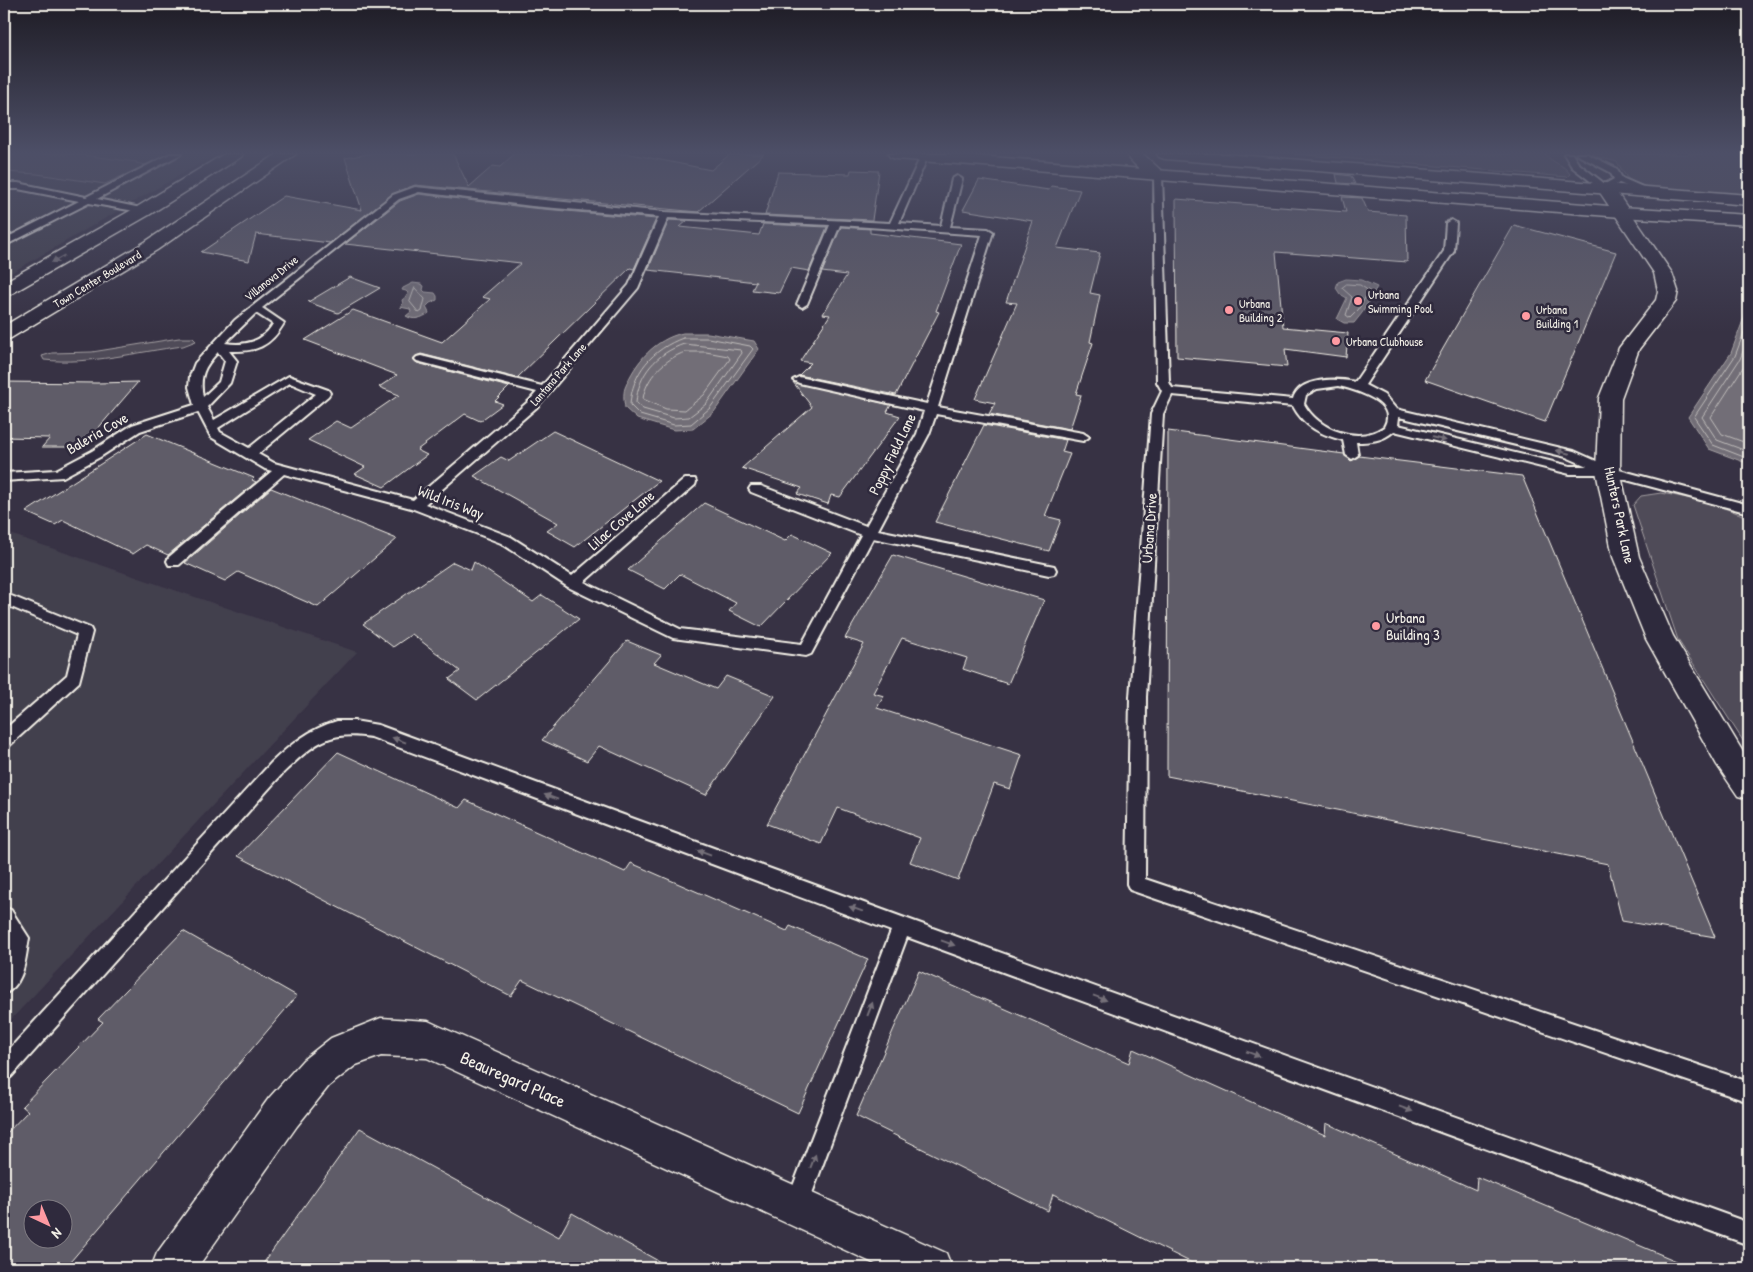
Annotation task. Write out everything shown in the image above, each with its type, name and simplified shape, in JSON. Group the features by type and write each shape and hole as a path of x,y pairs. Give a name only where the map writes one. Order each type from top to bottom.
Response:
{"street":[{"path":"4,290 137,213"},
{"name":"Town Center Boulevard","path":"4,334 151,246 200,213"},
{"name":"Hunters Park Lane","path":"1622,213 1663,273 1668,290 1666,301 1630,348 1610,398 1608,471 1626,557 1660,639 1728,756 1749,786"},
{"path":"1643,213 1749,220"},
{"name":"Beauregard Place","path":"172,1268 283,1112 316,1073 344,1051 381,1037 428,1040 931,1268"}],"lane":[{"path":"4,243 61,213"},
{"name":"Villanova Drive","path":"219,346 239,322 255,308 375,213"},
{"name":"Villanova Drive","path":"647,213 836,222 988,232"},
{"path":"894,226 899,213"},
{"path":"945,229 949,213"},
{"path":"1159,213 1163,382 1168,391 1297,403"},
{"name":"Lantana Park Lane","path":"415,505 533,404 634,286 665,215"},
{"path":"802,304 836,222"},
{"path":"1358,386 1449,251 1451,223"},
{"name":"Poppy Field Lane","path":"806,650 923,434 988,232"},
{"path":"219,346 238,349 256,345 272,336 279,323 255,308"},
{"name":"Baleria Cove","path":"4,478 58,474 96,454 136,428 200,407 224,383 231,361 219,346"},
{"name":"Wild Iris Way","path":"219,346 201,363 196,376 195,387 200,407 215,434 270,466 415,505 506,540 573,583 678,634 806,650"},
{"path":"421,359 545,390"},
{"path":"211,426 288,379 324,393 250,454"},
{"path":"799,380 931,409 1083,437"},
{"path":"1339,382 1358,386 1373,392 1386,403 1392,412 1394,420 1392,427 1383,434 1370,438 1349,438 1330,434 1314,426 1301,414 1297,403 1299,394 1307,387 1320,383 1339,382"},
{"name":"Urbana Drive","path":"1168,391 1157,414 1140,668 1136,884 1749,1092"},
{"path":"1392,412 1570,454 1608,471 1749,509"},
{"path":"1392,427 1570,470 1608,471"},
{"path":"1349,438 1352,455"},
{"path":"174,561 282,469"},
{"name":"Lilac Cove Lane","path":"573,583 690,482"},
{"path":"756,490 870,533 1049,570"},
{"path":"4,598 85,632 74,678 4,740"},
{"path":"4,1070 277,768 300,746 323,734 346,727 372,730 902,926 1749,1234"},
{"path":"4,916 20,938 11,977 4,984"},
{"path":"796,1207 902,926"}],"shaded area":[{"path":"4,213 114,213 4,277"},
{"path":"179,338 193,338 196,341 183,346 79,361 44,360 42,356 52,353 92,352"},
{"path":"1661,493 1706,502 1749,518 1749,750 1678,640 1633,505 1641,496"},
{"path":"4,532 357,652 4,1027"}],"water":[{"name":"Urbana Swimming Pool","path":"1346,279 1361,280 1377,287 1354,323 1344,323 1337,319 1347,298 1340,294 1336,288 1338,282"},
{"path":"413,283 421,284 424,286 423,290 425,292 435,293 437,296 437,300 426,307 429,313 415,319 406,316 411,312 410,309 400,307 403,304 402,300 408,293 402,290 403,288"},
{"path":"1749,304 1749,464 1709,449 1688,417 1731,353"},
{"path":"683,333 708,333 754,341 759,349 714,412 693,429 674,430 637,419 625,408 624,393 629,378 640,361 655,346 664,340"}],"building":[{"path":"258,213 368,213 330,243 256,234 249,261 201,252"},
{"path":"384,213 592,213 656,219 634,269 630,268 517,378 421,354 416,356 413,359 417,363 509,387 495,401 503,404 480,421 465,414 417,450 427,455 384,487 355,474 365,467 308,440 336,421 351,428 399,395 379,387 397,375 305,340 353,310 442,342 490,299 482,297 521,263 345,244"},
{"path":"765,213 873,213 872,220 765,215"},
{"path":"984,213 1071,213 1057,248 1100,253 1090,293 1100,295 1090,342 1093,343 1076,394 1081,395 1070,429 989,414 995,403 975,399 1017,303 1006,302 1033,221"},
{"name":"Urbana Building 2","path":"1176,213 1406,215 1407,262 1276,252 1283,327 1348,333 1346,357 1285,349 1287,367 1177,357"},
{"path":"669,220 687,221 680,227 759,235 763,224 827,227 809,271 791,268 779,293 752,290 756,282 648,270"},
{"name":"Urbana Building 1","path":"1514,225 1616,252 1545,422 1425,380"},
{"path":"841,227 870,229 870,233 961,244 936,311 939,312 896,395 799,375 811,363 800,361 830,315 823,314 847,275 822,272"},
{"path":"350,277 380,288 338,313 308,302"},
{"path":"4,382 138,382 82,447 42,447 50,438 4,437"},
{"path":"793,382 891,405 887,412 900,416 840,497 831,495 828,504 797,494 802,488 742,468 812,407"},
{"path":"984,425 1066,440 1062,452 1070,454 1045,516 1061,520 1049,551 935,522"},
{"path":"553,431 659,481 575,547 547,531 558,523 474,476 501,457 509,461"},
{"name":"Urbana Building 3","path":"1168,431 1344,454 1351,461 1359,456 1522,476 1715,937 1622,921 1608,864 1167,776"},
{"path":"147,434 254,478 252,480 256,482 168,555 146,545 133,554 63,520 55,525 26,512"},
{"path":"271,488 397,539 318,607 238,572 225,581 185,563"},
{"path":"704,503 785,541 792,534 832,553 761,627 729,611 736,603 680,574 665,589 628,570"},
{"path":"893,555 1044,600 1008,684 963,669 967,658 902,638 873,693 884,696 877,708 1022,755 1010,789 994,784 958,880 910,862 920,838 838,808 821,844 767,824 864,644 845,638"},
{"path":"453,562 471,570 474,562 533,602 542,595 579,619 477,700 449,679 460,671 412,634 393,647 363,624"},
{"path":"627,641 661,655 654,663 716,689 726,676 775,696 706,795 599,746 587,761 542,740"},
{"path":"338,752 459,808 466,800 625,872 631,863 787,931 790,926 868,959 798,1113 522,980 511,996 238,856"},
{"path":"183,931 297,996 65,1268 4,1268 4,1136 28,1111 22,1106 103,1022 98,1019"},
{"path":"919,971 1129,1063 1133,1049 1325,1135 1326,1123 1476,1190 1477,1177 1693,1268 1202,1268 1053,1194 1048,1211 856,1116"},
{"path":"360,1128 559,1237 572,1213 671,1268 260,1268"}],"place":[{"name":"Urbana Swimming Pool","path":"1358,301"},
{"name":"Urbana Building 2","path":"1229,310"},
{"name":"Urbana Building 1","path":"1526,316"},
{"name":"Urbana Clubhouse","path":"1336,341"},
{"name":"Urbana Building 3","path":"1376,626"}]}
